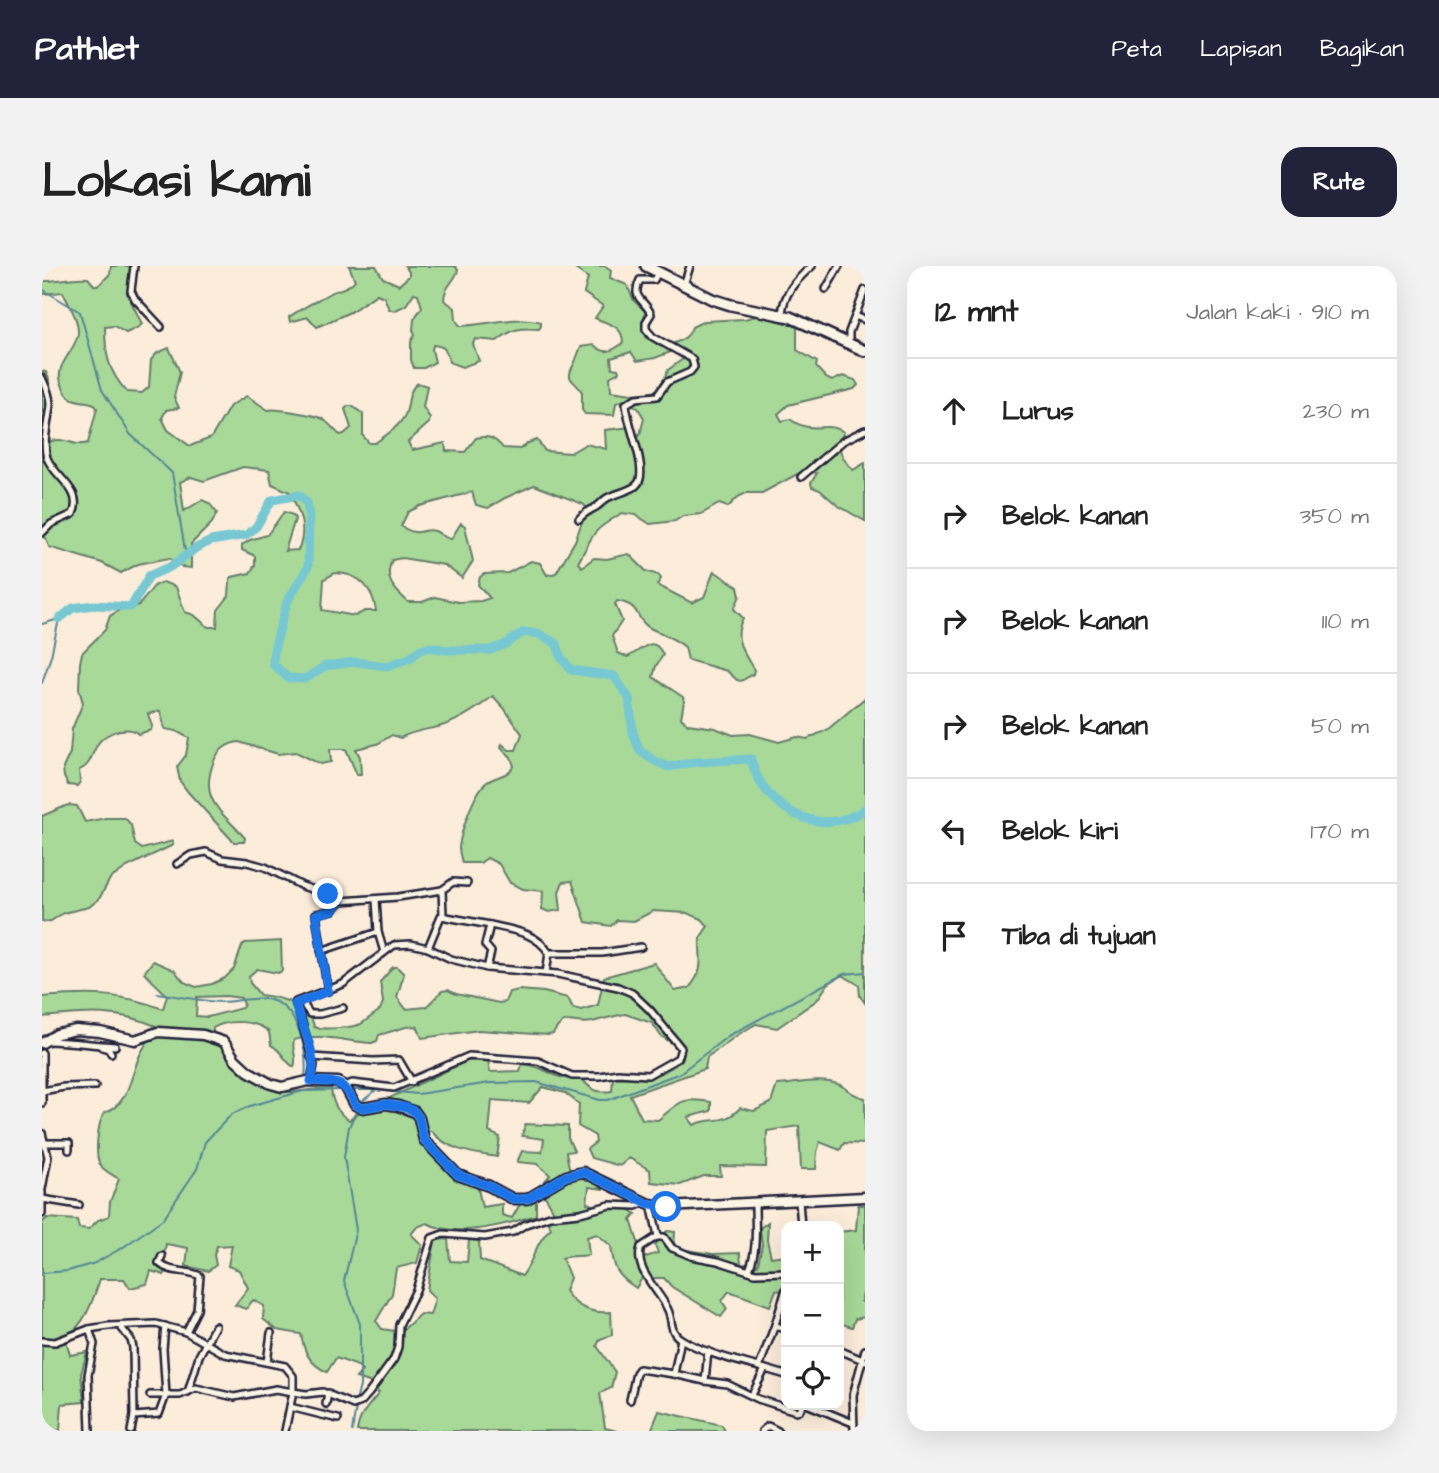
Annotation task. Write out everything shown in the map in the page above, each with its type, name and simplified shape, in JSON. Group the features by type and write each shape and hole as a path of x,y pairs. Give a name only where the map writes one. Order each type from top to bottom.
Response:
{"main road":[{"path":"646,266 731,305 799,320 865,351"}],"street":[{"path":"134,266 131,291 160,327"},
{"path":"684,285 690,266"},
{"path":"782,315 784,299 797,279 812,266"},
{"path":"826,289 839,266"},
{"path":"579,519 606,498 635,488 639,483 639,458 626,404 640,397 657,396 667,382 690,372 694,367 692,359 653,337 645,328 651,314 638,297 636,289 640,280 654,281 658,272"},
{"path":"849,344 849,332 865,290"},
{"path":"855,316 865,320"},
{"path":"42,378 50,404 46,456 75,496 76,505 74,514 51,524 42,533"},
{"path":"801,477 843,441 865,430"},
{"path":"177,864 198,853 206,852 232,862 257,864 341,901 442,890 453,882 467,883"},
{"path":"442,890 443,915"},
{"path":"376,899 378,932 384,952"},
{"path":"328,991 316,914 333,910 341,901"},
{"path":"443,915 528,934 538,940 549,953 546,973"},
{"path":"428,948 439,918 443,915"},
{"path":"487,968 491,952 485,945 490,925"},
{"path":"321,951 378,932"},
{"path":"307,1082 314,1071 296,1002 343,984 384,952 399,944 428,948 451,960 487,968 546,973 618,987 632,993 680,1044 680,1054 653,1072 641,1076 618,1073 572,1076 538,1061 469,1056 394,1088 352,1083 347,1090"},
{"path":"549,953 615,952 641,947"},
{"path":"304,999 310,1014 344,1008"},
{"path":"43,1042 57,1034 82,1030 135,1040 158,1032 202,1035 224,1042 235,1059 248,1071 271,1084 282,1087 307,1082 335,1082 347,1090 359,1107 386,1104 408,1108 419,1118 424,1140 458,1175 489,1186 513,1199 527,1199 566,1176 583,1172 648,1203 678,1208 865,1197"},
{"path":"43,1042 74,1041 109,1049 111,1053"},
{"path":"99,1046 114,1045"},
{"path":"42,1053 42,1103"},
{"path":"312,1058 400,1060 412,1082"},
{"path":"42,1091 95,1086"},
{"path":"42,1133 45,1167 42,1214"},
{"path":"44,1143 69,1143 69,1150"},
{"path":"42,1199 79,1205"},
{"path":"799,1201 801,1221"},
{"path":"648,1203 659,1230 657,1237"},
{"path":"150,1395 180,1395 198,1388 234,1397 276,1389 328,1393 353,1405 361,1402 394,1359 398,1347 399,1325 416,1290 432,1238 443,1234 485,1237 513,1232 550,1216 580,1213 610,1205 636,1206 648,1203"},
{"path":"749,1270 755,1239 755,1203"},
{"path":"781,1272 755,1273 691,1256 672,1248 664,1237 657,1237 641,1247 639,1257 654,1289 668,1309 673,1332 681,1339 708,1351 781,1374"},
{"path":"162,1256 159,1263 163,1267 200,1276 197,1310 186,1332"},
{"path":"752,1395 781,1305"},
{"path":"42,1341 55,1342 89,1329 148,1324 186,1332 236,1358 285,1366 294,1380 285,1431"},
{"path":"775,1325 781,1328"},
{"path":"120,1326 131,1340 133,1348 134,1416 131,1431"},
{"path":"134,1416 159,1414 166,1395 163,1349 165,1326"},
{"path":"188,1392 195,1366 215,1326"},
{"path":"89,1329 94,1344 88,1375 90,1431"},
{"path":"267,1362 271,1333"},
{"path":"674,1374 681,1339"},
{"path":"855,1429 853,1395 865,1350"},
{"path":"705,1381 708,1351"},
{"path":"844,1352 863,1360"},
{"path":"630,1400 639,1369 727,1384 781,1407"},
{"path":"326,1404 328,1393"},
{"path":"290,1407 338,1419"},
{"path":"819,1410 855,1429"},
{"path":"762,1431 768,1426 778,1431"}],"green space":[{"path":"111,266 132,266 127,293 142,324 126,333 114,326 105,327 107,354 112,369 127,392 142,393 149,387 151,360 157,353 169,348 180,372 174,397 179,408 166,410 162,418 168,430 190,446 211,438 230,406 247,396 268,410 296,412 323,419 340,435 351,428 345,409 352,406 363,414 363,436 369,443 375,443 402,419 407,411 412,389 418,383 427,386 423,407 430,418 429,423 408,442 412,450 445,443 446,451 465,452 476,438 488,437 503,448 520,449 537,440 545,451 570,453 586,444 606,449 605,430 631,427 633,432 640,435 644,418 638,408 624,400 616,403 614,415 585,414 582,410 582,392 570,377 581,347 594,345 608,351 623,343 618,329 595,318 603,306 584,293 588,278 571,266 605,266 611,270 610,278 627,285 634,301 645,311 643,328 646,337 662,347 676,343 690,332 692,327 704,321 745,319 759,315 797,326 797,350 817,362 816,367 826,378 832,381 843,376 855,380 858,385 854,389 788,405 778,414 782,421 790,419 805,427 832,427 844,432 840,448 846,462 853,470 865,463 865,521 812,487 811,483 817,473 803,471 762,493 746,493 728,507 719,504 701,514 683,516 675,521 650,524 636,515 622,513 595,533 578,563 582,567 594,558 607,559 629,554 646,571 659,575 661,579 657,585 692,603 704,597 714,571 738,587 740,596 734,609 743,618 739,639 754,670 753,674 741,681 727,671 688,660 685,647 650,628 641,621 631,606 617,601 615,604 622,621 612,636 618,653 627,657 651,644 659,648 663,655 653,677 683,697 681,718 688,724 715,728 733,735 750,734 779,742 797,737 807,739 827,730 865,698 865,1003 860,996 859,985 842,975 828,984 817,1000 777,1028 756,1024 739,1034 707,1057 705,1069 630,1095 642,1119 658,1120 687,1100 711,1102 711,1111 688,1117 694,1125 723,1119 740,1108 754,1111 771,1103 777,1085 817,1081 833,1083 865,1098 865,1144 844,1143 840,1150 820,1142 816,1169 801,1169 799,1126 767,1131 766,1167 720,1166 721,1176 704,1176 680,1185 651,1182 650,1170 629,1158 620,1166 591,1158 587,1149 596,1142 595,1136 578,1126 579,1104 565,1093 543,1087 529,1103 492,1100 489,1132 500,1137 497,1157 453,1147 431,1131 428,1131 426,1138 443,1161 474,1184 478,1189 482,1207 502,1204 502,1215 512,1218 520,1204 536,1201 536,1215 481,1229 452,1230 427,1223 417,1227 411,1234 422,1245 417,1263 396,1268 392,1294 376,1321 382,1329 401,1332 420,1314 430,1315 435,1299 427,1290 435,1240 448,1239 450,1261 467,1262 469,1240 479,1241 480,1260 522,1276 551,1228 548,1221 554,1218 547,1199 538,1189 550,1175 538,1164 517,1162 522,1151 542,1152 544,1139 522,1136 525,1124 568,1126 568,1138 574,1151 566,1152 571,1177 586,1178 605,1185 603,1189 589,1187 587,1203 605,1209 628,1209 636,1214 631,1220 643,1258 658,1253 655,1245 667,1231 675,1232 674,1248 713,1254 740,1253 741,1264 758,1265 762,1245 760,1228 768,1222 767,1240 771,1257 781,1256 781,1291 776,1290 770,1306 729,1291 722,1301 727,1309 721,1317 672,1287 664,1278 642,1278 636,1288 620,1275 615,1266 611,1246 597,1234 587,1237 589,1255 562,1258 570,1278 565,1291 569,1297 585,1309 611,1312 612,1335 600,1339 597,1346 615,1372 611,1388 600,1393 605,1428 617,1431 357,1431 362,1415 379,1393 369,1382 356,1378 362,1371 358,1366 336,1358 327,1372 309,1357 301,1334 277,1330 263,1319 264,1306 253,1300 246,1309 235,1305 248,1288 239,1270 228,1266 232,1245 217,1246 214,1255 216,1265 208,1271 186,1266 188,1248 166,1244 162,1266 168,1269 164,1275 151,1271 147,1284 130,1288 124,1279 100,1279 83,1319 65,1337 70,1355 87,1352 81,1374 84,1402 62,1404 60,1431 42,1429 42,1223 47,1218 77,1220 79,1228 89,1229 98,1220 109,1216 110,1202 119,1179 104,1169 98,1160 100,1124 104,1113 113,1109 124,1096 140,1055 156,1026 113,1015 42,1017 42,997 104,995 132,999 163,1009 167,995 144,973 153,961 174,970 184,982 196,987 225,978 234,969 245,943 281,941 282,971 278,973 257,969 249,976 250,983 260,995 285,1000 301,1008 312,1019 314,1027 318,1028 361,1024 380,1010 383,1002 380,982 393,967 397,967 404,974 397,997 406,1009 426,1007 442,991 448,990 499,1003 505,1002 509,992 519,990 568,998 573,1008 581,1010 598,1005 604,977 654,963 675,991 689,988 700,969 700,938 708,926 702,919 687,913 653,911 634,921 617,920 611,926 586,922 572,881 563,882 559,892 561,910 549,912 542,909 543,891 523,889 510,883 499,864 487,858 480,863 462,863 460,840 473,803 487,782 512,769 514,766 511,757 501,747 502,744 509,750 516,750 522,734 493,696 445,725 400,738 392,735 377,744 356,749 360,757 361,775 357,775 346,749 330,749 331,762 320,764 296,752 278,754 239,742 227,746 216,757 209,786 215,804 245,838 244,842 234,842 180,781 177,767 186,755 189,738 165,729 160,711 148,714 151,730 138,734 135,731 120,730 102,739 90,760 79,770 80,782 77,786 68,785 63,768 70,753 72,729 83,703 79,689 82,653 105,630 110,616 121,609 139,605 155,585 163,582 176,587 185,612 194,615 208,627 217,627 218,610 229,596 230,580 232,577 250,573 255,565 255,556 242,550 242,545 267,535 284,512 293,515 295,519 285,551 298,550 302,535 299,513 290,492 272,484 269,470 243,467 204,481 191,477 180,482 184,511 202,500 209,503 217,513 212,523 191,544 191,568 182,567 169,558 138,564 121,573 102,563 49,547 46,538 42,537 42,371 46,372 49,379 43,437 49,442 60,440 77,444 88,443 97,408 92,403 71,398 64,389 60,372 76,340 77,322 63,292 43,294 42,298 42,281 88,278 98,286 110,274","holes":["678,349 685,351 683,359 668,370 661,387 652,392 632,394 611,391 610,377 619,372 618,369 612,368 611,358 631,352 637,361 655,358","534,485 587,508 575,541 556,573 547,575 540,563 531,561 508,573 484,574 478,585 490,598 481,601 458,602 435,597 422,602 408,602 398,593 389,578 392,560 402,558 444,565 462,578 473,561 465,526 461,523 451,539 430,530 412,532 401,526 408,512 420,506 472,492 476,505 488,508","335,573 351,576 363,583 372,595 376,611 365,611 355,616 322,610 324,579","197,997 241,998 244,1004 242,1008 208,1017 196,1016","625,1014 652,1023 661,1036 684,1051 683,1058 658,1074 613,1078 612,1091 602,1092 592,1089 582,1079 565,1078 531,1065 522,1064 520,1071 490,1072 488,1060 467,1061 360,1112 349,1120 336,1107 331,1088 289,1092 275,1088 265,1083 232,1052 213,1039 213,1028 219,1025 242,1022 257,1025 269,1032 271,1045 294,1067 294,1040 303,1038 323,1037 372,1043 377,1041 379,1035 417,1026 422,1038 479,1030 548,1035 553,1034 562,1023 586,1023"]},
{"path":"349,266 376,266 383,278 399,285 409,276 405,266 455,266 458,270 444,300 455,308 456,320 460,326 532,320 541,322 541,326 539,329 517,330 497,341 475,339 473,344 479,361 462,367 449,362 441,346 433,345 435,362 424,368 414,368 411,342 415,334 414,319 422,307 418,294 414,293 406,305 394,311 389,309 384,297 377,294 350,312 317,327 308,317 290,322 289,317 353,283 355,280"},
{"path":"68,805 77,806 85,822 125,818 131,825 135,844 142,849 173,841 173,845 127,867 110,879 99,899 89,907 63,913 51,921 42,922 42,816"},
{"path":"858,1205 865,1205 865,1287 861,1301 865,1304 865,1317 855,1319 852,1327 844,1325 844,1231 856,1230"},
{"path":"659,1411 722,1425 725,1431 651,1431"}],"waterway":[{"path":"42,289 80,312 102,390 130,434 172,473 186,556"},
{"path":"59,619 73,608 94,605 131,607 149,576 170,567 196,548 211,541 246,535 256,527 272,500 299,495 307,503 309,517 308,567 287,602 274,650 273,664 288,678 305,679 325,666 356,662 387,666 410,658 421,649 432,647 446,650 490,650 504,645 524,632 539,634 557,644 561,657 571,670 614,676 629,698 633,733 640,751 653,760 668,767 695,762 751,759 757,777 767,792 780,805 796,814 812,820 830,822 848,818 865,809"},
{"path":"42,624 59,619 42,683"},
{"path":"359,1104 376,1090 418,1094 490,1083 536,1082 608,1100 680,1073 728,1036 844,974 865,972"},
{"path":"157,993 222,1002 264,999 280,1004 295,1021 300,1032 305,1056 305,1078"},
{"path":"42,1273 68,1271 95,1263 163,1219 197,1169 205,1142 232,1114 303,1091 342,1090"},
{"path":"351,1090 373,1090"},
{"path":"356,1402 360,1386 360,1324 344,1281 356,1230 344,1157 349,1127 357,1109"},
{"path":"352,1431 356,1408"}],"tunnel":[{"path":"325,1413 326,1404"}],"route":[{"path":"328,894 341,901 333,910 316,915 328,991 295,1004 314,1065 311,1081 338,1082 345,1086 355,1105 363,1108 386,1104 415,1112 424,1140 458,1175 489,1186 513,1199 527,1199 566,1176 583,1172 647,1203 666,1207"}]}
